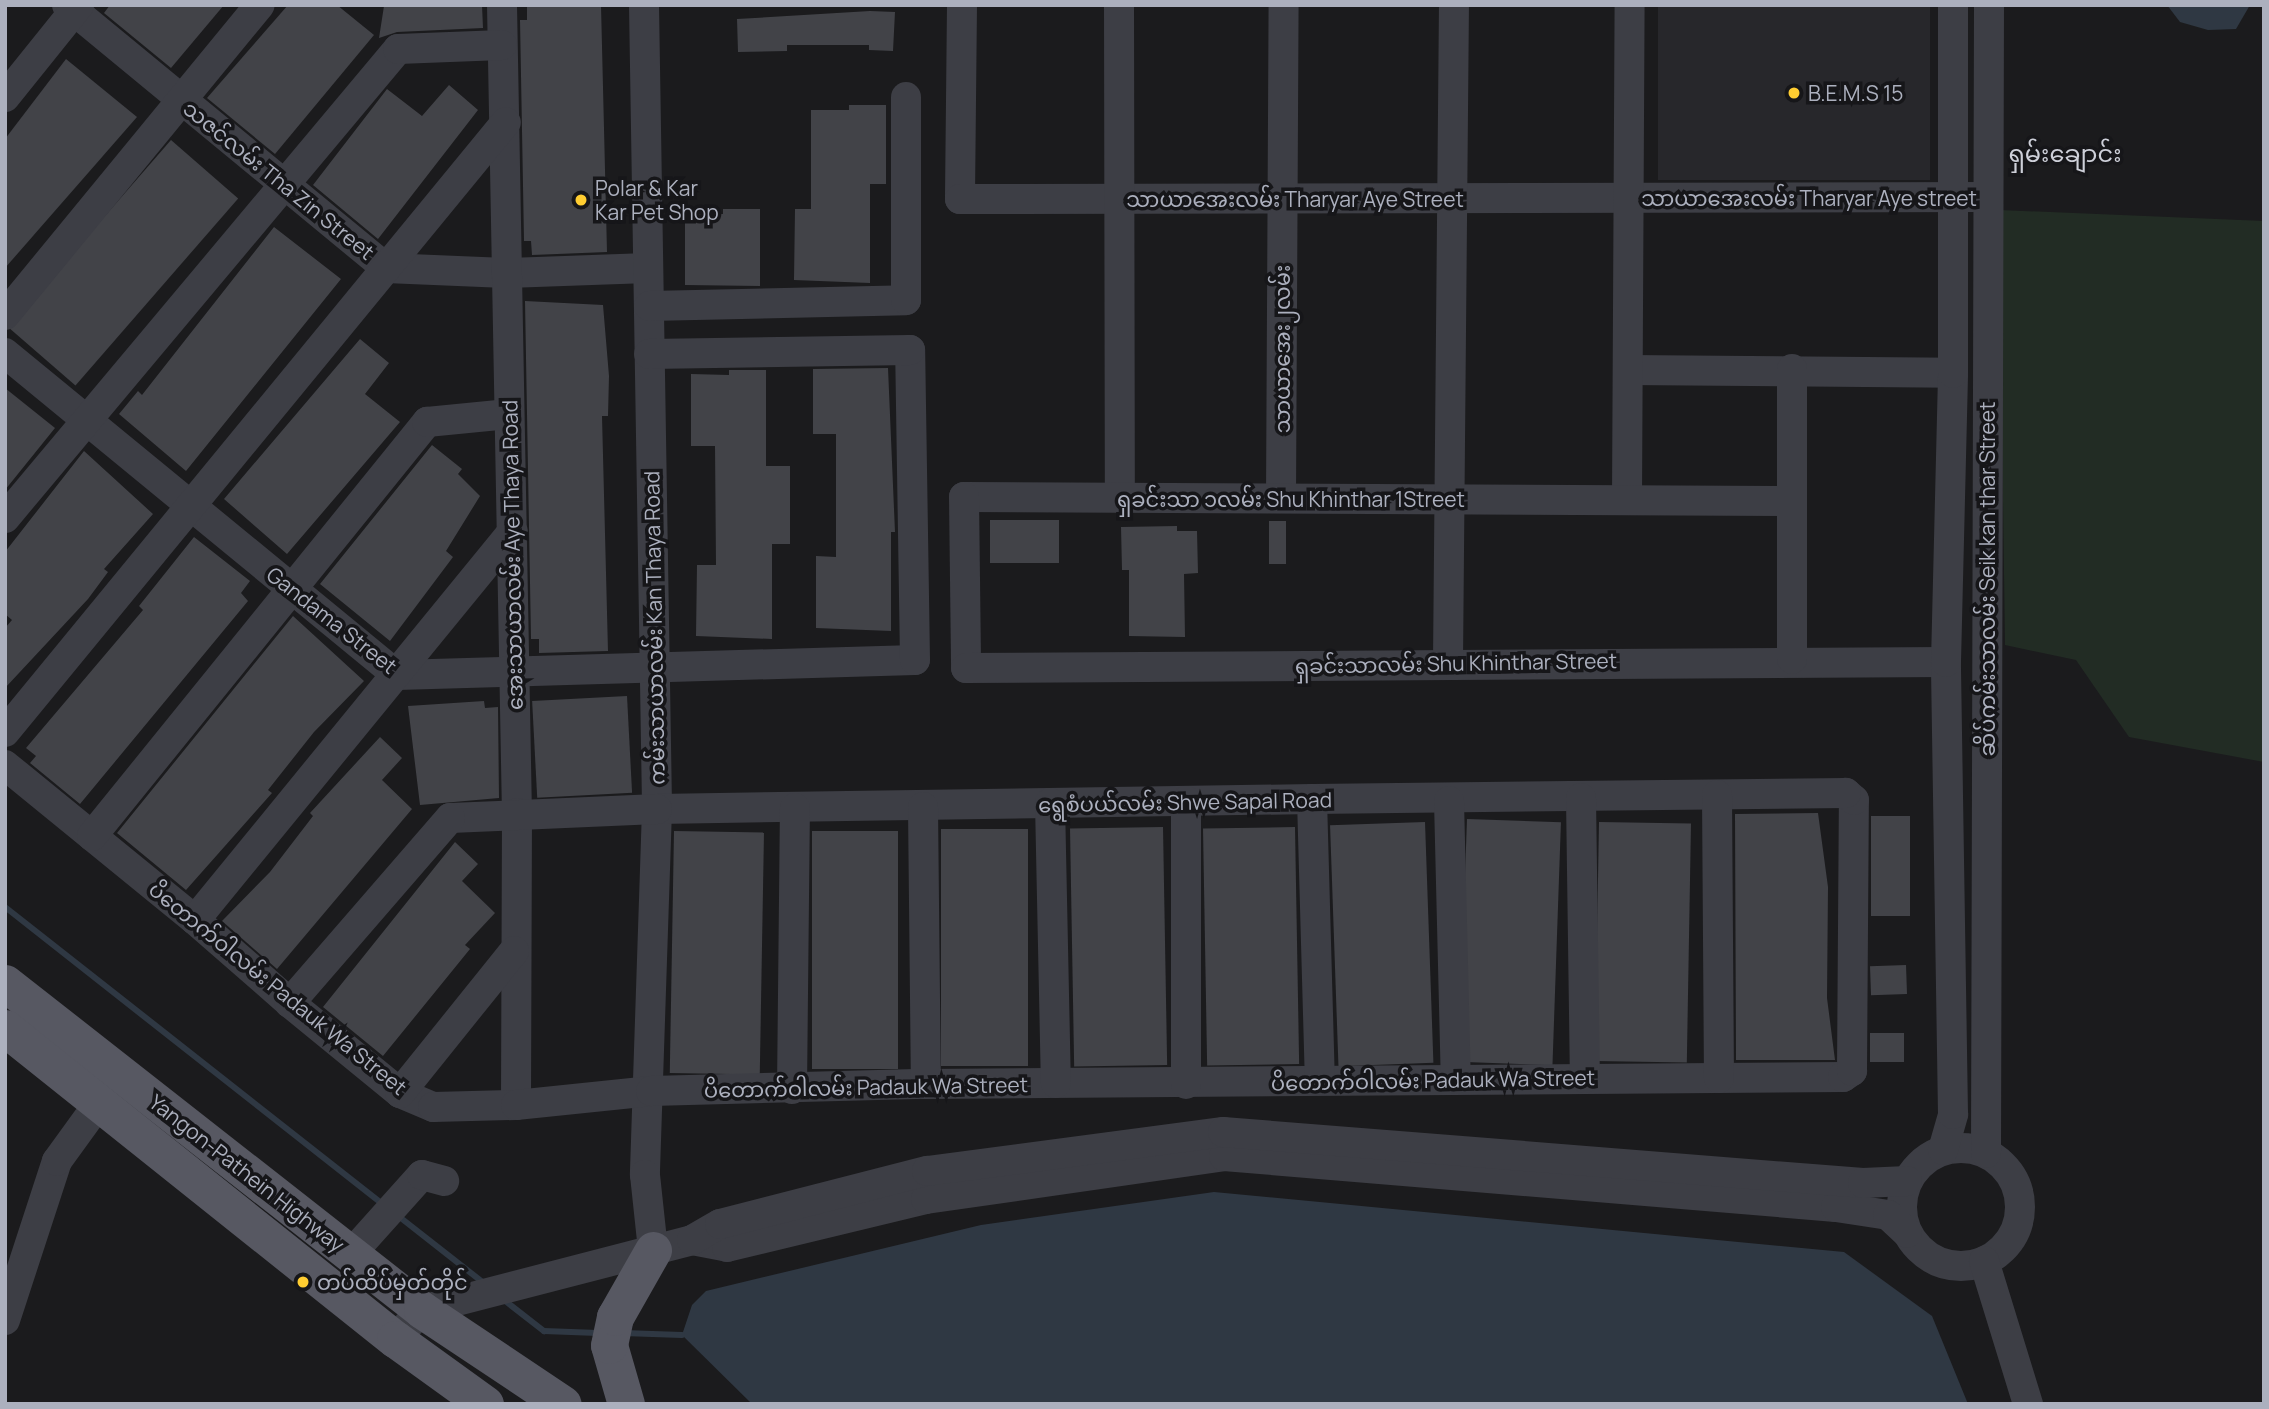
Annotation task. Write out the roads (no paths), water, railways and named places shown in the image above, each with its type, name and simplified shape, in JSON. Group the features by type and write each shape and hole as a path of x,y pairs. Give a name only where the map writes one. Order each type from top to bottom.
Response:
{"main road":[{"name":"Yangon-Pathein Highway","path":"5,983 422,1310 562,1404"},
{"name":"Yangon-Pathein Highway","path":"5,1028 395,1339 485,1404"},
{"path":"626,1404 609,1345 615,1317 653,1250"}],"street":[{"path":"5,315 260,5"},
{"name":"အေးသာယာလမ်း Aye Thaya Road","path":"502,5 517,813 514,951 516,1105"},
{"name":"ကမ်းသာယာလမ်း Kan Thaya Road","path":"643,5 657,809 651,1091 645,1175 653,1250"},
{"name":"သာယာအေးလမ်း Tharyar Aye Street","path":"962,5 960,199 1629,198"},
{"path":"1119,5 1116,199 1120,498"},
{"name":"သာယာအေး၂လမ်း","path":"1281,498 1284,5"},
{"path":"1448,662 1454,5"},
{"path":"1627,500 1630,5"},
{"name":"ဆိပ်ကမ်းသာလမ်း Seik kan thar Street","path":"1942,1150 1953,1114 1946,662 1953,373 1952,5"},
{"name":"ဆိပ်ကမ်းသာလမ်း Seik kan thar Street","path":"1986,1153 1989,5"},
{"path":"5,97 73,7"},
{"name":"သဇင်လမ်း Tha Zin Street","path":"73,7 386,268 506,273 648,268"},
{"path":"5,518 398,49 502,45"},
{"path":"649,306 906,300 906,97"},
{"path":"5,732 506,122"},
{"name":"သာယာအေးလမ်း Tharyar Aye street","path":"1629,198 1988,197"},
{"name":"Gandama Street","path":"5,354 397,675 515,676 915,660 910,350 649,354"},
{"path":"1628,370 1792,369 1953,373"},
{"path":"1791,659 1792,369"},
{"path":"92,836 290,587 427,422 509,414"},
{"name":"ရှခင်းသာ ၁လမ်း Shu Khinthar 1Street","path":"966,668 964,497 1790,501"},
{"path":"195,919 513,531"},
{"name":"ရှခင်းသာလမ်း Shu Khinthar Street","path":"966,668 1791,659 1946,662"},
{"name":"ပိတောက်ဝါလမ်း Padauk Wa Street","path":"5,765 195,919 290,1003 400,1093 433,1107 516,1105 651,1091 926,1084 1186,1084 1321,1080 1849,1075"},
{"path":"1717,795 1719,1078"},
{"name":"ရွေစံပယ်လမ်း Shwe Sapal Road","path":"290,1003 443,821 517,813 657,809 1312,799 1449,801 1717,795 1853,796 1849,1075"},
{"path":"1581,798 1586,1078"},
{"path":"1312,799 1321,1080"},
{"path":"1186,801 1186,1084"},
{"path":"1449,801 1455,1079"},
{"path":"1050,803 1056,1083"},
{"path":"923,807 926,1084"},
{"path":"792,1089 795,808"},
{"path":"400,1093 514,951"},
{"path":"5,1320 57,1161 99,1103"},
{"path":"395,1339 422,1310 692,1240 720,1224 927,1171 1223,1132 1863,1184 1907,1181"},
{"path":"692,1240 727,1247 926,1199 1224,1156 1836,1207 1888,1215 1928,1256 1948,1264 1984,1261 2011,1239 2020,1201 2014,1181 1986,1153 1942,1150 1926,1158 1907,1181 1901,1207 1908,1233"},
{"path":"351,1254 422,1175 444,1181"},
{"path":"1984,1261 2028,1404"}],"water":[{"path":"2167,5 2250,5 2236,29 2208,30 2180,22"},
{"path":"1214,1192 1844,1252 1932,1316 1968,1404 752,1404 682,1335 692,1305 706,1291 981,1225"}],"waterway":[{"path":"5,907 383,1204"},
{"path":"397,1215 485,1284"},
{"path":"504,1300 544,1331 598,1333"},
{"path":"623,1333 682,1335"}],"place":[{"name":"B.E.M.S 15","path":"1794,93"},
{"name":"Polar & Kar Kar Pet Shop","path":"581,200"},
{"name":"တပ်ထိပ်မှတ်တိုင်","path":"303,1282"}],"district":[{"name":"ရှမ်းချောင်း","path":"2065,153"}]}
